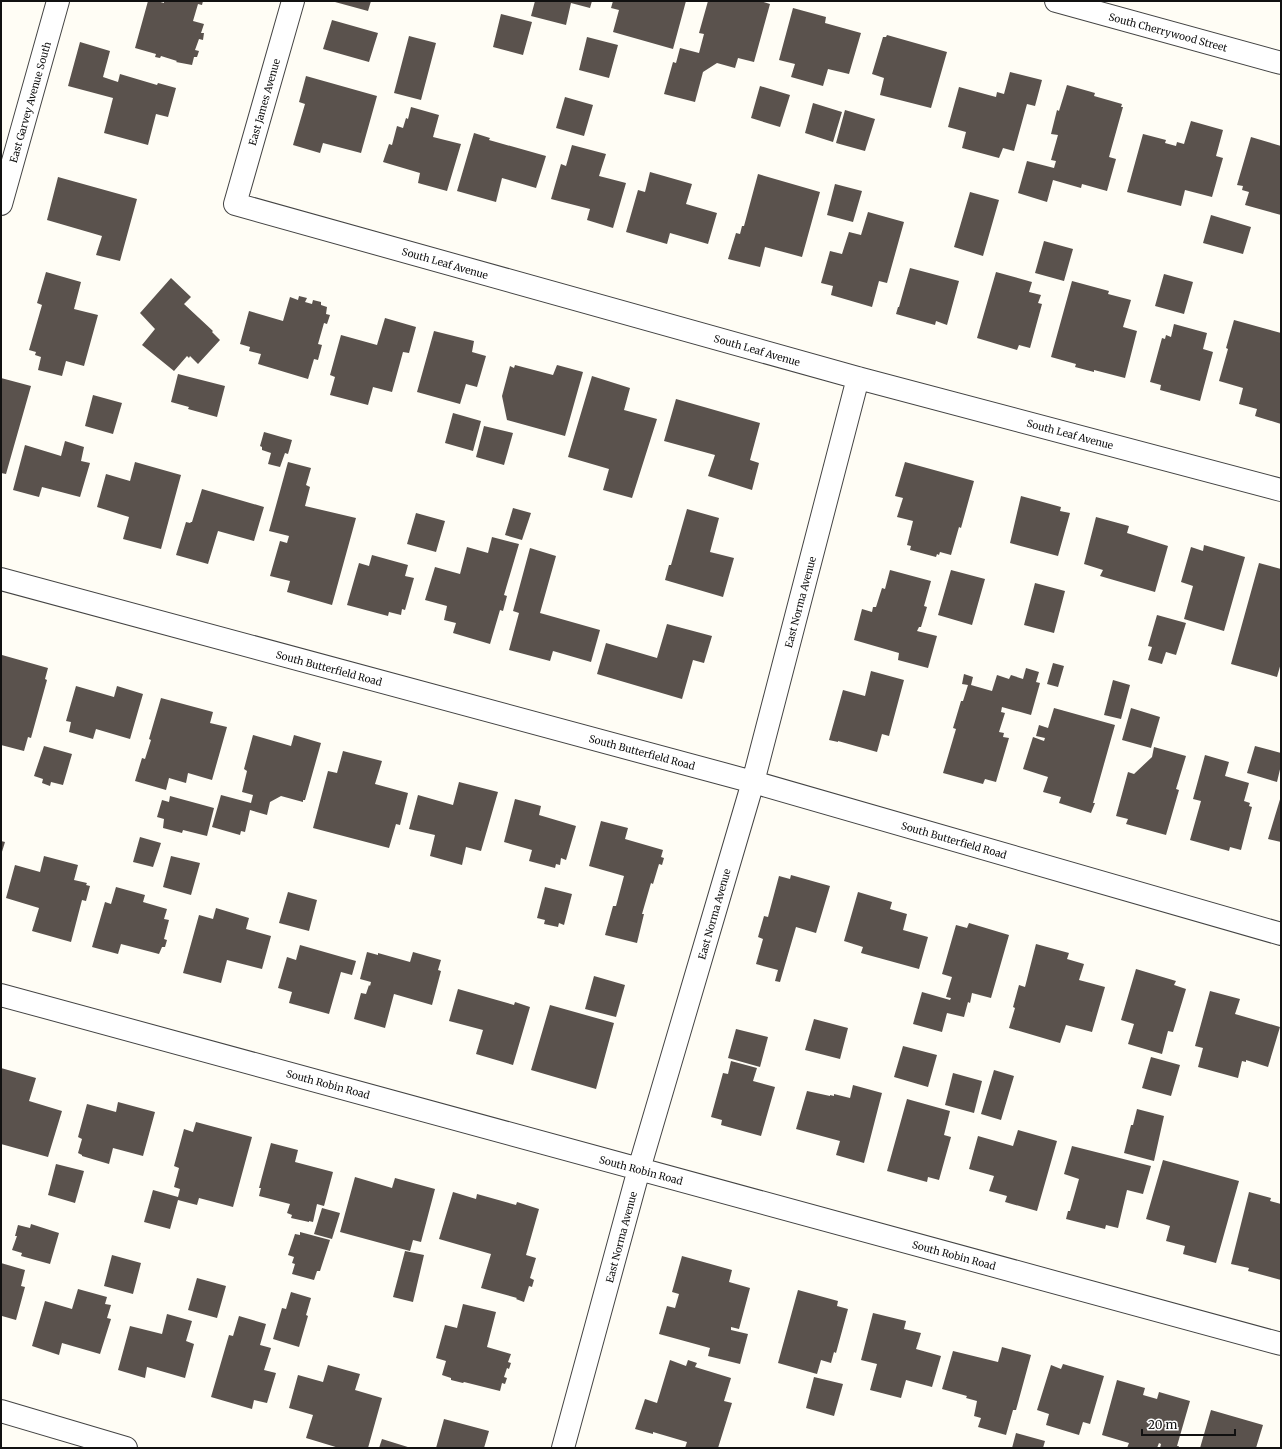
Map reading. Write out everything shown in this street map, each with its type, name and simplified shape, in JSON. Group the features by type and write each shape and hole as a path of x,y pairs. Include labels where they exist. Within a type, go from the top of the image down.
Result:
{"street":[{"name":"East Garvey Avenue South","path":"1,204 58,1"},
{"name":"East James Avenue","path":"235,204 294,1"},
{"name":"South Cherrywood Street","path":"1056,1 1281,63"},
{"name":"South Leaf Avenue","path":"235,204 858,378 1281,490"},
{"name":"East Norma Avenue","path":"563,1448 639,1169 753,782 858,378"},
{"name":"South Butterfield Road","path":"1,579 753,782 1281,934"},
{"name":"South Robin Road","path":"1,995 1281,1344"},
{"path":"1,1411 126,1448"}],"building":[{"path":"148,1 164,3 164,1 203,1 202,5 198,4 193,21 204,24 201,33 204,33 203,40 199,39 195,50 199,51 197,57 194,57 192,65 176,62 177,61 161,56 160,58 155,57 156,54 135,48"},
{"path":"335,1 371,1 368,11"},
{"path":"535,1 592,1 590,8 571,3 566,25 531,16"},
{"path":"613,1 686,1 673,49 613,32 619,10 611,8"},
{"path":"708,1 760,1 770,4 754,62 738,58 735,68 717,63 703,72 695,102 664,94 673,62 676,63 680,48 699,53 704,34 699,33"},
{"path":"793,8 826,17 825,23 861,33 849,74 828,69 823,86 791,77 795,64 779,60"},
{"path":"501,14 532,22 523,55 493,47"},
{"path":"332,20 378,33 369,62 323,49"},
{"path":"887,35 947,52 931,108 880,95 884,78 872,74 883,37 886,37"},
{"path":"409,36 436,43 421,100 394,93"},
{"path":"587,37 618,45 609,78 579,70"},
{"path":"80,42 110,51 103,77 118,82 120,74 157,85 158,83 176,88 168,117 156,114 148,145 104,133 113,98 68,86"},
{"path":"1010,72 1042,80 1035,106 1027,104 1014,151 1003,148 999,158 962,148 966,132 948,127 959,87 996,97 997,92 1004,94"},
{"path":"306,76 377,96 361,153 323,143 320,153 293,145 305,104 299,102"},
{"path":"1067,85 1095,93 1094,96 1122,104 1121,107 1123,107 1109,157 1116,159 1107,191 1082,184 1081,188 1053,180 1047,202 1018,193 1027,161 1054,168 1056,161 1051,160 1058,135 1051,134 1057,110 1059,111"},
{"path":"760,86 790,95 780,127 751,118"},
{"path":"565,97 593,105 584,136 556,128"},
{"path":"813,103 842,112 833,142 805,133"},
{"path":"411,107 439,115 433,137 461,144 447,191 418,183 420,173 383,162 389,144 392,145 397,126 403,128 406,118 408,119"},
{"path":"845,110 875,119 865,151 836,143"},
{"path":"1191,121 1223,130 1216,156 1223,158 1212,197 1185,190 1181,206 1127,192 1143,134 1166,140 1165,143 1176,146 1177,142 1184,144"},
{"path":"474,133 490,138 489,140 546,156 536,188 502,178 496,202 457,191"},
{"path":"1251,137 1281,146 1281,215 1245,205 1249,192 1242,190 1243,186 1237,185"},
{"path":"572,145 606,154 599,176 626,183 613,228 587,220 590,209 551,199 561,164 566,166"},
{"path":"650,172 692,184 686,204 717,213 708,244 670,233 667,244 626,232 638,190 645,192"},
{"path":"758,174 820,192 802,257 765,247 760,267 728,259 736,233 740,234 742,226 744,226"},
{"path":"58,177 137,199 120,261 96,255 102,236 47,220"},
{"path":"835,184 862,191 853,222 827,215"},
{"path":"970,192 999,200 983,256 954,247"},
{"path":"868,212 904,222 887,283 879,281 872,307 831,295 833,286 821,283 830,251 842,254 849,232 861,235"},
{"path":"1211,215 1251,227 1243,254 1203,243"},
{"path":"1044,241 1073,249 1064,281 1035,273"},
{"path":"910,268 959,281 947,325 936,321 935,325 896,314"},
{"path":"46,272 81,282 74,309 98,315 84,366 66,361 62,376 38,370 41,357 35,355 36,352 29,350 42,305 37,303"},
{"path":"996,272 1032,282 1029,292 1041,295 1038,303 1042,304 1030,348 1019,345 1017,350 977,338"},
{"path":"1164,274 1193,282 1184,314 1155,306"},
{"path":"171,278 191,297 184,304 213,331 212,332 220,340 198,364 190,356 189,358 187,356 174,371 142,345 155,329 140,313"},
{"path":"1072,281 1109,291 1108,294 1131,300 1123,327 1137,331 1125,378 1075,367 1076,364 1051,357"},
{"path":"299,296 307,298 305,302 312,304 313,300 321,302 321,305 327,307 326,314 330,315 327,324 324,323 318,344 322,345 318,360 314,359 308,379 258,364 261,354 249,351 250,347 240,344 249,311 283,321 290,297 298,300"},
{"path":"385,318 416,327 409,353 403,352 392,392 373,387 368,405 330,395 335,377 330,375 341,335 377,345"},
{"path":"1234,320 1281,333 1281,424 1255,416 1257,409 1239,404 1243,388 1219,381"},
{"path":"1174,324 1207,333 1203,349 1213,352 1200,401 1160,390 1161,385 1150,382 1162,338 1165,339 1166,335 1171,337"},
{"path":"434,331 474,341 472,352 486,356 477,387 466,384 460,404 417,392"},
{"path":"515,365 553,375 557,365 583,372 565,436 507,420 502,396 510,366 514,368"},
{"path":"178,374 225,386 217,417 188,409 189,407 171,402"},
{"path":"592,376 630,388 624,410 657,419 632,498 603,490 609,469 568,457"},
{"path":"1,378 31,386 6,474 1,473"},
{"path":"93,395 122,403 113,434 85,426"},
{"path":"676,399 760,423 750,460 759,463 752,490 708,476 715,455 664,441"},
{"path":"453,413 481,421 473,451 445,443"},
{"path":"484,426 513,433 504,465 476,457"},
{"path":"264,432 292,440 288,454 285,453 280,467 268,464 271,453 262,450 262,447 260,446"},
{"path":"65,441 84,447 81,461 90,463 80,497 42,487 39,497 13,490 25,445 61,456"},
{"path":"135,462 181,475 161,549 123,539 129,517 97,507 106,474 130,481"},
{"path":"288,462 311,468 306,485 310,487 305,506 356,518 332,605 287,592 290,581 270,576 280,541 287,543 289,536 269,531"},
{"path":"905,462 974,481 961,528 959,527 951,555 940,552 936,557 910,550 911,546 907,545 913,521 897,517 903,498 895,496"},
{"path":"202,489 264,507 254,541 218,531 208,564 176,555 186,522 192,522"},
{"path":"1021,496 1061,507 1060,511 1070,513 1058,556 1010,543"},
{"path":"513,508 531,513 522,540 505,535"},
{"path":"687,509 719,518 710,552 734,558 723,597 665,580 669,565 671,565"},
{"path":"416,513 445,521 436,552 407,544"},
{"path":"1096,517 1129,526 1127,533 1168,546 1155,592 1100,576 1103,570 1084,564"},
{"path":"492,537 519,544 504,595 507,596 503,611 500,610 490,644 453,633 456,623 444,620 447,606 425,600 435,567 460,574 467,547 488,553"},
{"path":"1204,545 1245,557 1224,631 1184,619 1193,586 1181,582 1191,547 1203,551"},
{"path":"530,548 556,556 540,613 600,630 591,662 553,651 550,661 509,650 519,613 513,611"},
{"path":"372,555 408,565 405,576 414,578 405,610 402,609 401,615 389,612 388,616 347,605 359,563 369,566"},
{"path":"1259,563 1281,569 1281,663 1277,677 1231,664"},
{"path":"890,570 931,581 924,606 927,607 921,627 919,627 917,631 937,636 928,668 898,660 899,653 854,640 862,609 872,612 873,607 876,607 882,588 885,589"},
{"path":"951,570 985,579 972,625 938,615"},
{"path":"1035,583 1065,591 1054,633 1024,625"},
{"path":"1157,615 1186,623 1176,655 1166,652 1162,664 1148,660 1152,647 1148,646"},
{"path":"667,624 712,636 704,663 693,660 682,699 597,674 606,643 657,658"},
{"path":"2,655 48,668 45,679 47,680 31,738 28,737 24,751 1,745"},
{"path":"1053,663 1064,666 1058,687 1047,684"},
{"path":"1026,668 1039,672 1036,682 1040,683 1031,715 1002,707 1001,712 1005,713 999,732 1004,733 1003,737 1009,738 996,782 985,779 983,784 943,773 956,729 953,728 961,701 963,701 968,685 962,684 964,674 973,677 971,685 992,691 997,675 1009,679 1011,675 1023,679"},
{"path":"871,671 904,680 889,736 882,734 877,752 838,741 829,740 843,690 865,696"},
{"path":"1113,680 1130,685 1121,719 1104,715"},
{"path":"76,686 114,697 117,686 143,694 130,739 96,729 93,739 69,732 71,722 66,721"},
{"path":"161,698 213,712 210,723 227,727 212,780 188,773 186,783 169,778 166,790 135,781 142,758 145,759 151,740 149,739"},
{"path":"1054,708 1115,725 1093,803 1095,803 1091,813 1059,803 1061,797 1043,792 1048,777 1023,769 1033,737 1044,741 1045,738 1036,736 1039,725 1048,728"},
{"path":"1131,708 1160,717 1151,748 1122,740"},
{"path":"253,735 291,746 294,735 321,743 305,800 303,800 303,802 281,796 270,802 267,815 250,810 245,832 241,831 240,835 212,827 221,795 251,803 253,795 242,792 247,771 244,769"},
{"path":"44,746 72,754 63,785 51,782 50,786 42,783 43,779 34,776"},
{"path":"1255,746 1281,753 1281,765 1277,782 1247,773"},
{"path":"1154,747 1186,756 1176,789 1179,790 1166,835 1126,824 1128,819 1116,816 1128,772 1134,774 1152,757"},
{"path":"343,751 382,761 375,784 408,793 400,825 396,824 389,848 313,828 328,771 337,773"},
{"path":"1205,755 1229,762 1225,776 1249,783 1244,801 1250,803 1249,806 1252,807 1241,850 1230,847 1229,851 1190,840 1201,801 1193,799"},
{"path":"459,782 498,792 481,851 466,847 462,865 430,856 435,835 409,829 418,795 453,805"},
{"path":"170,796 214,808 207,836 183,830 182,833 163,828 164,819 157,817 162,800 169,802"},
{"path":"1281,796 1281,842 1268,839"},
{"path":"515,799 541,806 539,815 576,826 566,860 561,858 560,865 556,864 555,868 529,861 532,850 504,842"},
{"path":"601,821 628,828 625,839 663,850 661,857 664,858 662,865 659,864 653,884 651,883 642,914 644,914 637,943 605,935 613,906 616,906 624,876 589,866"},
{"path":"140,837 161,843 153,867 133,862"},
{"path":"1,841 5,842 1,855"},
{"path":"44,856 78,865 74,880 87,883 86,885 90,886 86,901 82,900 71,942 32,931 39,908 6,898 15,865 40,872"},
{"path":"171,856 200,863 191,895 163,887"},
{"path":"791,875 830,886 816,933 796,927 780,982 775,981 778,970 756,964 763,939 758,937 764,916 768,917 779,876 790,879"},
{"path":"116,887 145,895 143,902 167,909 164,919 169,920 164,939 167,940 165,947 162,947 159,954 121,944 118,954 92,947 105,902 111,904"},
{"path":"545,887 572,894 564,925 559,923 558,927 544,924 545,920 537,918"},
{"path":"288,892 317,900 309,931 279,923"},
{"path":"858,892 892,902 890,909 907,914 903,930 928,937 919,969 861,953 863,947 844,941"},
{"path":"216,908 249,918 246,929 271,936 262,969 227,960 221,983 183,973 199,915 213,919"},
{"path":"969,923 1009,935 991,998 972,993 970,1003 968,1002 964,1017 947,1013 942,1032 913,1024 922,992 950,1000 951,998 946,997 952,977 942,974 956,925 967,928"},
{"path":"1036,944 1069,953 1067,959 1084,964 1079,980 1105,987 1092,1032 1066,1025 1060,1043 1009,1028 1015,1008 1013,1007 1019,985 1025,987"},
{"path":"300,945 356,961 352,975 341,972 329,1014 289,1003 292,992 278,988 287,957 296,960"},
{"path":"367,952 378,955 378,953 410,962 413,952 441,960 438,970 441,971 432,1005 394,994 385,1028 354,1019 361,993 366,994 371,982 360,979"},
{"path":"1136,969 1176,981 1174,985 1186,989 1173,1032 1168,1031 1162,1054 1128,1044 1134,1024 1121,1020"},
{"path":"594,976 625,985 616,1017 585,1009"},
{"path":"458,989 514,1005 515,1002 530,1007 513,1065 476,1054 483,1030 449,1021"},
{"path":"1210,991 1240,999 1235,1014 1280,1027 1268,1067 1246,1060 1246,1062 1242,1061 1238,1078 1198,1067 1203,1048 1195,1046"},
{"path":"550,1005 614,1023 596,1089 531,1070"},
{"path":"814,1019 848,1028 840,1059 805,1050"},
{"path":"736,1029 768,1037 760,1067 728,1058"},
{"path":"903,1046 937,1055 928,1087 894,1077"},
{"path":"1151,1057 1180,1065 1171,1096 1142,1088"},
{"path":"731,1061 757,1068 753,1081 775,1087 761,1136 721,1125 722,1120 711,1117 723,1073 728,1074"},
{"path":"1,1068 36,1078 29,1101 62,1111 48,1157 1,1144"},
{"path":"994,1070 1014,1076 1001,1120 981,1114"},
{"path":"953,1073 982,1081 974,1113 945,1105"},
{"path":"853,1085 882,1093 864,1163 836,1155 840,1141 796,1129 807,1091 830,1096 834,1096 834,1094 850,1098"},
{"path":"907,1099 950,1111 944,1135 951,1137 939,1180 928,1177 927,1182 887,1171"},
{"path":"118,1102 155,1112 143,1156 113,1148 109,1164 82,1156 78,1153 82,1139 78,1137 87,1104 116,1112"},
{"path":"1137,1109 1164,1116 1154,1161 1124,1153 1131,1125 1133,1125"},
{"path":"196,1122 252,1137 233,1207 199,1198 197,1205 178,1200 170,1229 144,1222 153,1190 178,1197 180,1189 174,1187 179,1168 174,1166 184,1129 193,1132"},
{"path":"1018,1130 1057,1141 1037,1211 1005,1202 1007,1196 989,1191 994,1176 969,1169 978,1136 1013,1146"},
{"path":"271,1143 298,1150 295,1162 333,1172 324,1206 317,1204 313,1222 291,1218 292,1215 287,1213 290,1204 259,1196 261,1188 259,1188"},
{"path":"1072,1146 1151,1166 1143,1194 1127,1190 1118,1228 1106,1225 1105,1229 1066,1219 1068,1211 1070,1211 1079,1179 1064,1174"},
{"path":"1163,1160 1239,1181 1216,1263 1183,1254 1185,1246 1166,1241 1170,1226 1146,1219"},
{"path":"56,1164 84,1171 75,1203 48,1195"},
{"path":"355,1177 392,1188 395,1178 435,1189 421,1242 413,1240 410,1251 340,1232"},
{"path":"453,1192 476,1199 477,1194 516,1205 517,1202 539,1209 526,1255 536,1258 530,1278 534,1280 532,1287 529,1286 524,1302 516,1299 517,1298 481,1288 491,1254 439,1239"},
{"path":"1249,1192 1271,1198 1270,1201 1281,1204 1281,1280 1248,1271 1249,1268 1231,1264"},
{"path":"322,1208 340,1213 332,1239 314,1234"},
{"path":"31,1224 59,1233 50,1264 21,1256 22,1253 12,1250 17,1236 15,1236 18,1225 30,1228"},
{"path":"300,1232 330,1240 320,1271 317,1271 314,1280 292,1274 295,1264 292,1263 294,1257 288,1255 295,1234 300,1235"},
{"path":"405,1251 424,1255 413,1302 393,1297"},
{"path":"112,1255 141,1263 133,1294 104,1286"},
{"path":"682,1256 732,1270 729,1282 750,1288 739,1329 731,1327 731,1330 748,1334 740,1364 708,1356 710,1348 659,1334 667,1306 675,1308 679,1294 672,1292"},
{"path":"1,1263 25,1270 21,1286 25,1287 16,1320 2,1316 1,1319"},
{"path":"197,1278 226,1286 217,1318 188,1310"},
{"path":"78,1289 107,1297 105,1304 111,1305 107,1318 111,1319 100,1354 62,1343 59,1355 32,1346 45,1301 72,1309"},
{"path":"798,1290 838,1301 837,1306 848,1309 836,1353 834,1352 831,1363 821,1360 817,1374 778,1363"},
{"path":"291,1292 311,1298 306,1315 308,1316 299,1347 273,1339 282,1308 286,1309"},
{"path":"463,1304 496,1312 487,1347 511,1354 508,1362 511,1363 509,1369 507,1368 504,1377 507,1378 505,1384 502,1383 500,1391 451,1380 451,1378 442,1375 446,1361 436,1358 445,1325 457,1328"},
{"path":"873,1313 906,1321 904,1329 921,1333 916,1349 941,1356 932,1387 906,1380 901,1398 870,1390 877,1364 861,1360"},
{"path":"167,1314 192,1321 186,1341 194,1344 185,1378 147,1367 145,1378 118,1370 130,1326 162,1334"},
{"path":"239,1316 266,1324 260,1345 271,1348 264,1370 276,1373 267,1403 254,1400 252,1409 211,1397 229,1335 233,1336"},
{"path":"1002,1347 1031,1355 1016,1410 1013,1410 1006,1435 978,1427 981,1418 974,1416 977,1401 966,1398 967,1396 942,1389 953,1351 998,1362"},
{"path":"670,1360 686,1366 688,1360 697,1363 695,1367 731,1378 724,1401 732,1403 718,1448 685,1448 687,1442 653,1432 653,1434 635,1429 645,1399 657,1403"},
{"path":"1063,1364 1104,1376 1090,1424 1083,1422 1079,1435 1046,1425 1049,1414 1037,1410 1051,1365 1061,1369"},
{"path":"328,1365 360,1374 355,1390 382,1398 368,1448 339,1448 306,1438 313,1415 289,1408 298,1375 323,1382"},
{"path":"814,1377 843,1384 834,1416 806,1408"},
{"path":"1117,1380 1145,1388 1143,1395 1157,1399 1159,1392 1190,1401 1177,1446 1179,1446 1178,1448 1160,1448 1161,1444 1159,1443 1157,1448 1127,1448 1129,1443 1102,1435"},
{"path":"1211,1410 1263,1425 1256,1448 1200,1448"},
{"path":"444,1419 489,1431 484,1448 436,1448"},
{"path":"1016,1433 1045,1441 1043,1448 1012,1448"},
{"path":"382,1439 411,1448 379,1448"}]}
